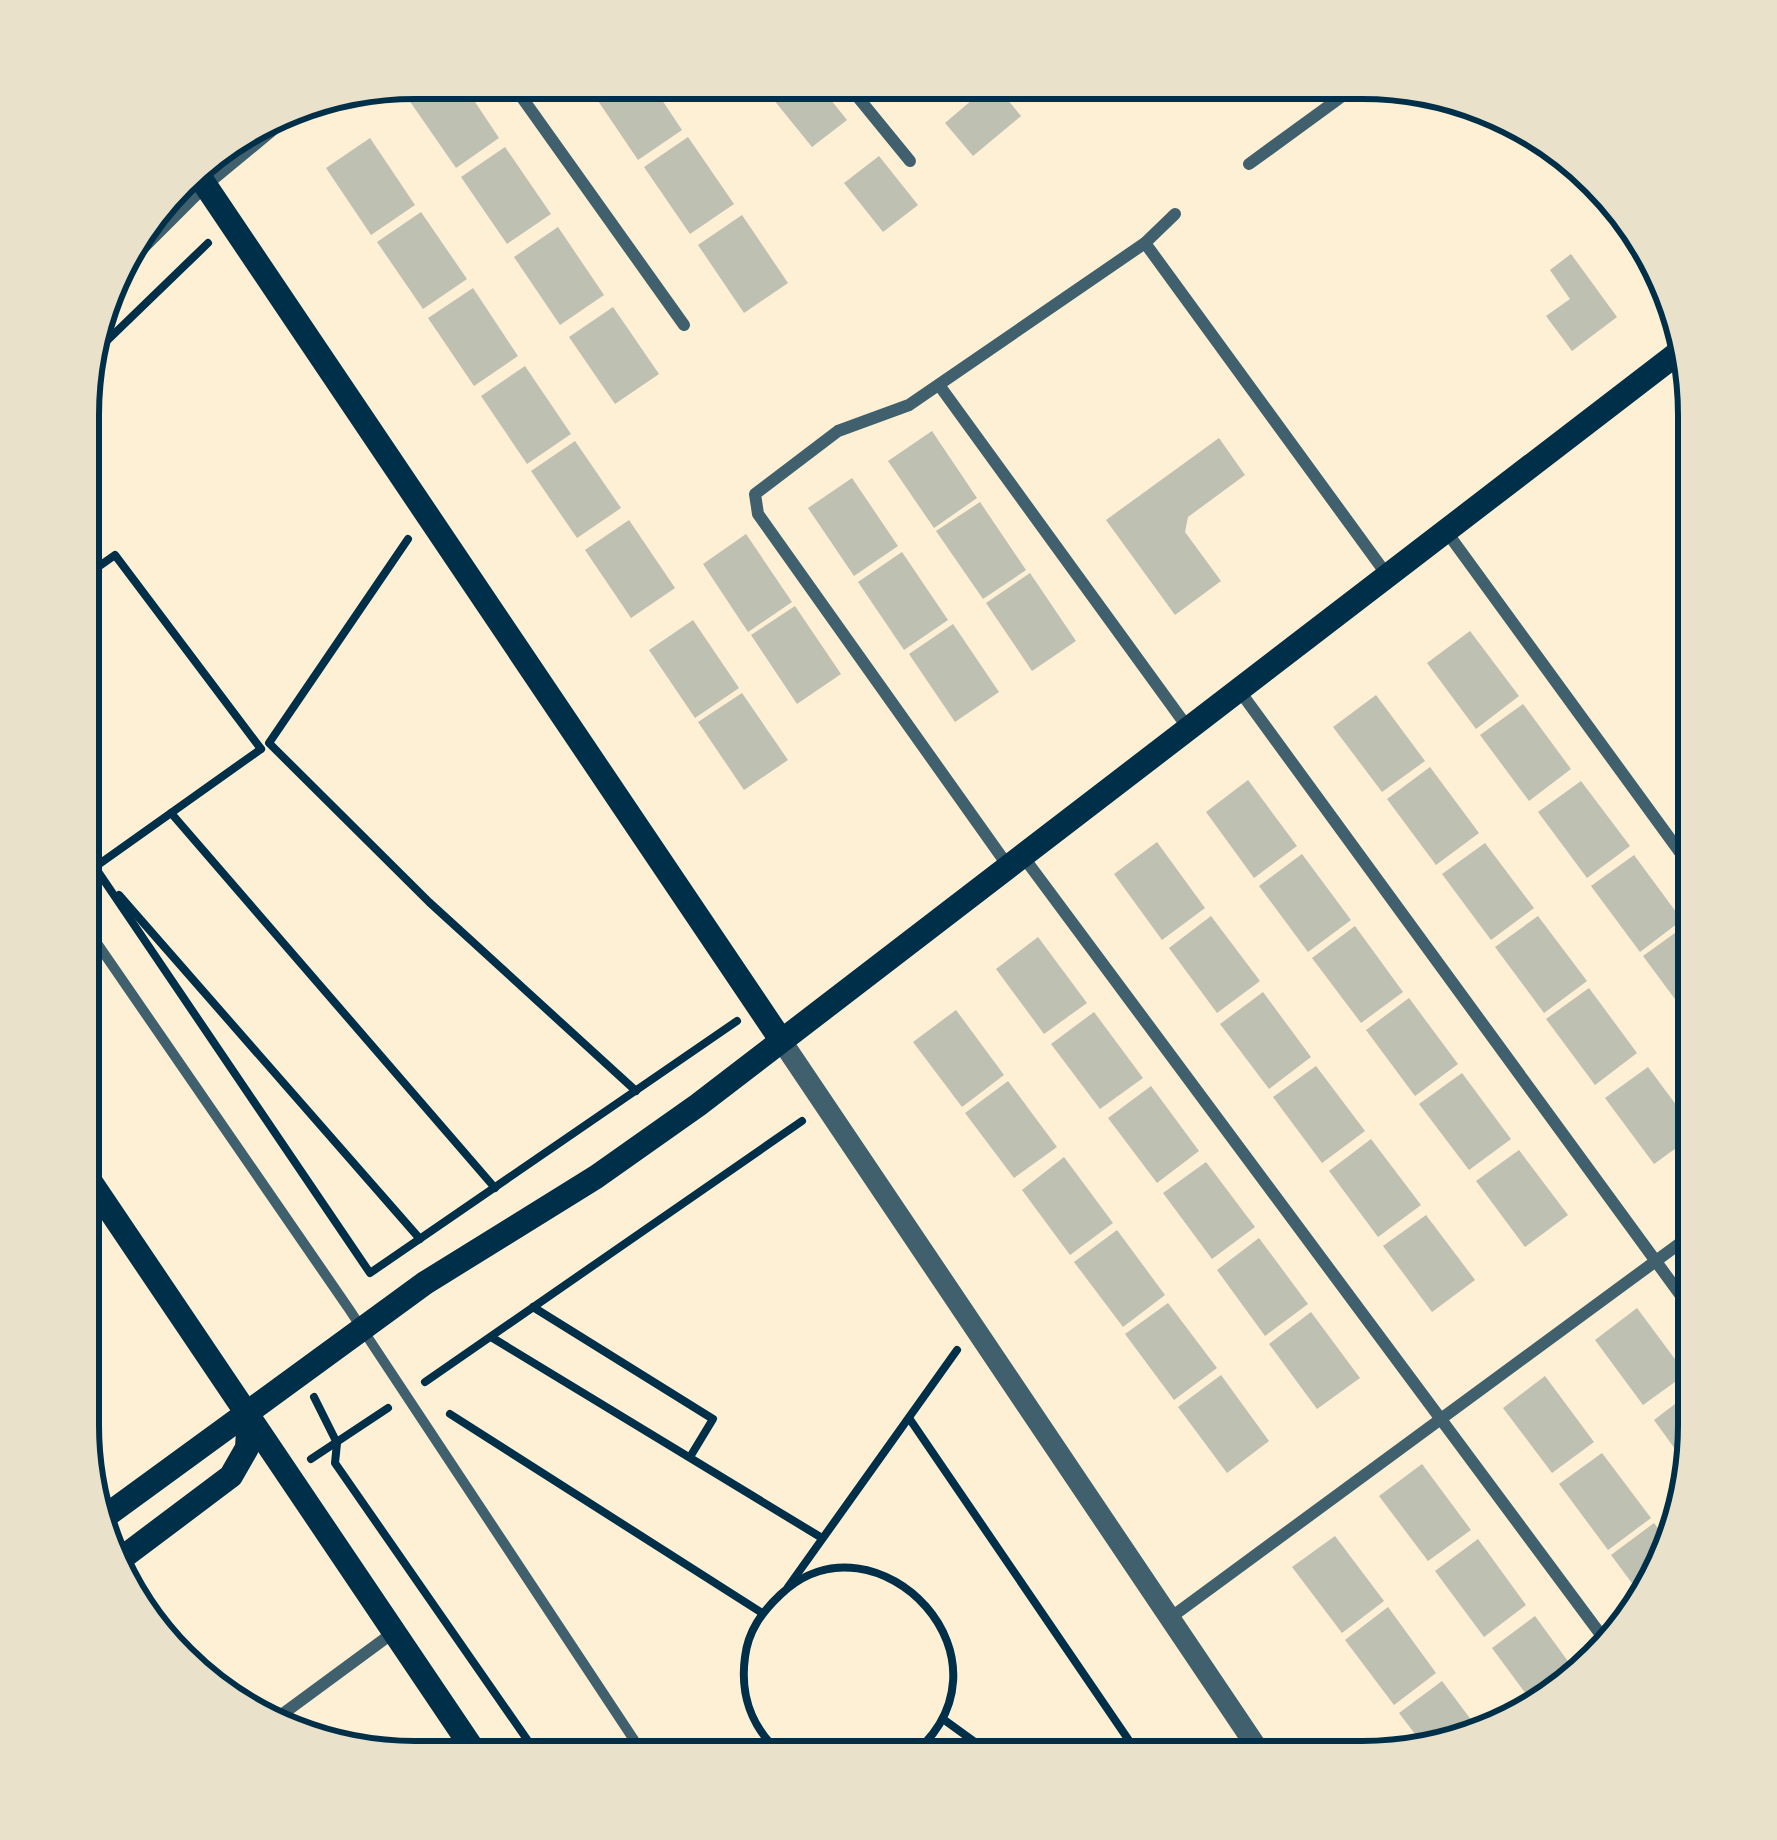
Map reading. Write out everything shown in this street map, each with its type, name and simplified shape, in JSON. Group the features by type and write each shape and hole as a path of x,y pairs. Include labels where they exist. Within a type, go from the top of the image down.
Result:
{"main road":[{"path":"202,182 782,1040"},
{"path":"112,1512 425,1283 596,1177 782,1040 1672,357"},
{"path":"100,1195 467,1740"},
{"path":"127,1554 231,1476 247,1448 248,1411"}],"street":[{"path":"523,99 684,325"},
{"path":"859,99 910,161"},
{"path":"1249,164 1338,99"},
{"path":"1175,214 1145,243 939,385 895,413 838,430 759,488 754,501 758,514 1015,861 1600,1633"},
{"path":"1145,243 1388,575"},
{"path":"939,385 1188,728"},
{"path":"1446,531 1677,848"},
{"path":"1238,689 1677,1290"},
{"path":"100,947 363,1330 633,1740"},
{"path":"782,1040 1253,1740"},
{"path":"1171,1618 1677,1246"},
{"path":"285,1712 395,1631"}],"path":[{"path":"109,339 207,241 220,260"},
{"path":"99,863 265,746 412,532 425,552"},
{"path":"99,566 115,555 265,746 636,1091"},
{"path":"172,813 495,1188"},
{"path":"99,873 420,1239"},
{"path":"99,875 370,1273 740,1020 727,1000"},
{"path":"690,1457 713,1419 533,1307 808,1116"},
{"path":"945,1330 971,1369"},
{"path":"490,1337 822,1538"},
{"path":"765,1740 750,1714 742,1680 746,1645 762,1613 787,1588 958,1349"},
{"path":"433,1403 762,1613"},
{"path":"909,1418 1129,1740"},
{"path":"787,1588 819,1573 854,1569 889,1577 918,1595 939,1621 951,1653 952,1687 943,1719 929,1740"},
{"path":"943,1719 972,1740"}],"building":[{"path":"473,99 499,138 456,168 409,100"},
{"path":"597,99 661,99 682,130 638,160"},
{"path":"773,99 830,99 847,120 812,147"},
{"path":"973,99 1007,99 1021,116 973,156 945,123"},
{"path":"688,137 734,204 690,234 644,167"},
{"path":"370,138 415,205 371,235 326,168"},
{"path":"505,147 551,214 507,244 461,177"},
{"path":"879,156 918,205 883,232 844,183"},
{"path":"421,212 467,279 423,309 377,242"},
{"path":"742,215 788,283 744,313 698,245"},
{"path":"558,227 604,295 560,325 514,257"},
{"path":"1571,254 1617,317 1572,351 1546,316 1570,299 1550,270"},
{"path":"473,288 518,356 474,386 428,318"},
{"path":"613,307 659,374 615,404 569,337"},
{"path":"525,366 571,434 527,464 481,396"},
{"path":"932,431 977,498 934,528 888,461"},
{"path":"1219,438 1245,475 1188,517 1185,532 1221,581 1175,615 1106,520"},
{"path":"575,441 621,508 577,538 531,471"},
{"path":"852,478 898,546 854,576 808,508"},
{"path":"980,502 1026,570 983,599 936,531"},
{"path":"629,520 675,588 631,618 585,550"},
{"path":"746,534 792,602 748,632 703,564"},
{"path":"902,552 948,620 904,650 858,582"},
{"path":"1030,573 1076,641 1032,671 986,603"},
{"path":"795,606 841,674 797,704 751,635"},
{"path":"693,620 739,688 695,718 649,650"},
{"path":"953,624 999,692 955,722 909,654"},
{"path":"1470,631 1519,696 1476,729 1427,663"},
{"path":"742,693 788,760 744,790 698,722"},
{"path":"1376,695 1425,761 1382,792 1333,727"},
{"path":"1523,704 1571,769 1529,801 1480,735"},
{"path":"1430,767 1479,833 1436,865 1387,799"},
{"path":"1248,780 1297,846 1254,878 1206,812"},
{"path":"1581,781 1630,846 1587,878 1538,812"},
{"path":"1157,842 1205,908 1162,940 1114,874"},
{"path":"1485,843 1534,908 1491,940 1442,874"},
{"path":"1302,854 1351,920 1308,952 1259,886"},
{"path":"1634,855 1677,913 1677,924 1640,952 1591,886"},
{"path":"1211,916 1260,981 1217,1013 1169,948"},
{"path":"1538,916 1587,981 1544,1013 1495,947"},
{"path":"1355,926 1403,992 1361,1023 1312,958"},
{"path":"1677,931 1677,1002 1643,956"},
{"path":"1038,937 1087,1003 1044,1034 996,969"},
{"path":"1589,988 1637,1053 1595,1085 1546,1019"},
{"path":"1263,992 1311,1057 1269,1089 1220,1024"},
{"path":"1409,998 1458,1064 1415,1096 1366,1030"},
{"path":"956,1010 1004,1075 962,1107 913,1042"},
{"path":"1094,1012 1143,1078 1100,1109 1051,1044"},
{"path":"1316,1066 1365,1131 1322,1163 1273,1097"},
{"path":"1648,1067 1677,1106 1677,1147 1654,1164 1605,1098"},
{"path":"1462,1073 1511,1139 1469,1170 1419,1104"},
{"path":"1008,1081 1057,1147 1014,1178 965,1113"},
{"path":"1151,1086 1199,1151 1157,1183 1108,1118"},
{"path":"1371,1139 1421,1205 1378,1237 1329,1171"},
{"path":"1519,1150 1568,1215 1525,1247 1476,1181"},
{"path":"1064,1157 1113,1223 1070,1255 1022,1190"},
{"path":"1206,1162 1255,1227 1212,1259 1163,1193"},
{"path":"1426,1215 1475,1280 1432,1312 1383,1246"},
{"path":"1117,1230 1165,1295 1123,1327 1074,1262"},
{"path":"1259,1238 1308,1304 1265,1336 1217,1270"},
{"path":"1168,1303 1217,1368 1174,1400 1125,1334"},
{"path":"1637,1308 1677,1362 1677,1380 1643,1405 1595,1340"},
{"path":"1311,1312 1360,1378 1317,1409 1269,1344"},
{"path":"1221,1375 1269,1441 1227,1473 1178,1407"},
{"path":"1545,1376 1594,1442 1552,1473 1503,1408"},
{"path":"1677,1402 1676,1451 1654,1420"},
{"path":"1602,1453 1651,1518 1608,1550 1559,1484"},
{"path":"1422,1464 1471,1530 1428,1561 1379,1496"},
{"path":"1654,1523 1659,1531 1634,1586 1611,1555"},
{"path":"1335,1536 1384,1601 1342,1633 1292,1567"},
{"path":"1478,1539 1526,1605 1484,1637 1435,1571"},
{"path":"1388,1607 1436,1673 1394,1705 1345,1640"},
{"path":"1535,1616 1570,1663 1526,1694 1492,1648"},
{"path":"1442,1681 1472,1721 1417,1736 1399,1713"}]}
